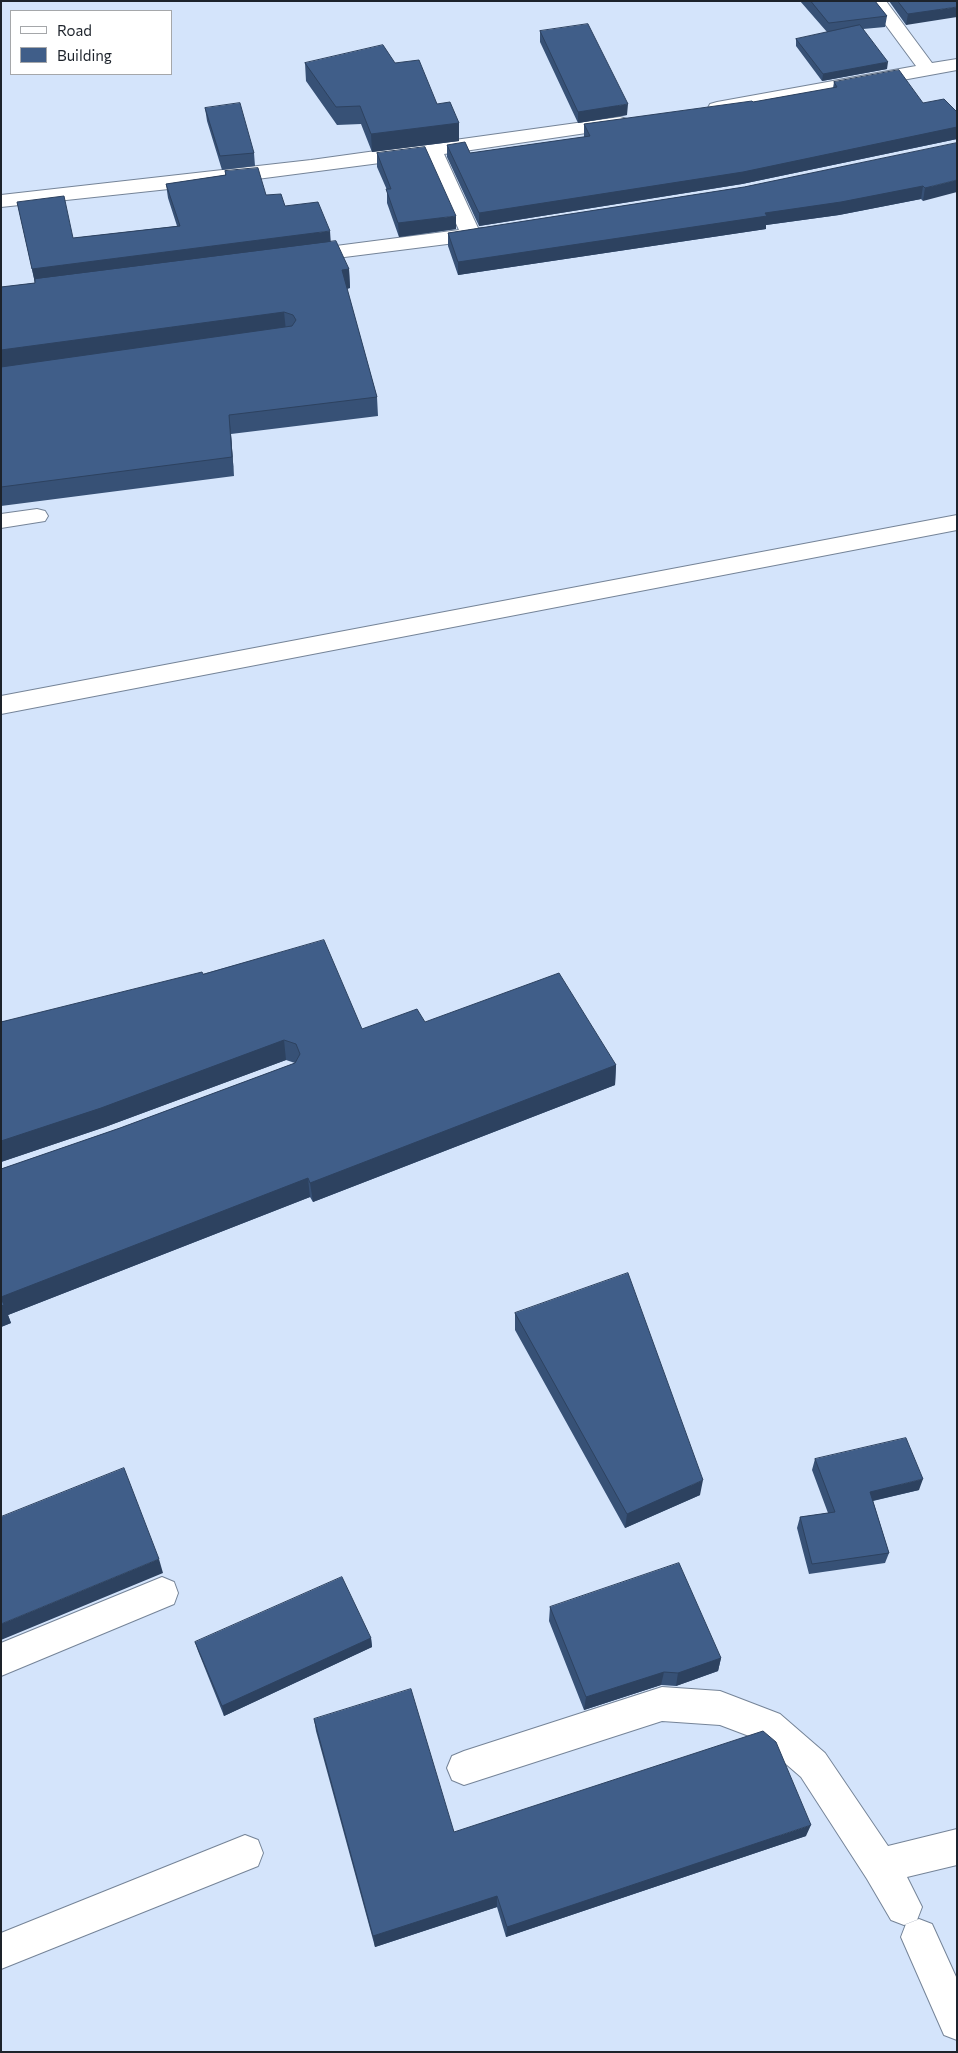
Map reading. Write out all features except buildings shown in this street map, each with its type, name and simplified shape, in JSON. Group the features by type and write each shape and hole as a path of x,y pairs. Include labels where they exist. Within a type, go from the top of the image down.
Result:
{"street":[{"path":"877,1 928,70"},
{"path":"698,111 957,64"},
{"path":"1,201 116,190 433,152 639,120"},
{"path":"433,152 471,235"},
{"path":"285,259 500,231"},
{"path":"1,521 37,516"},
{"path":"1,705 957,522"},
{"path":"1,1660 162,1593"},
{"path":"464,1768 662,1704 720,1708 768,1726 813,1765 880,1866 912,1922 957,2022"},
{"path":"880,1866 957,1846"},
{"path":"1,1951 245,1853"}]}
